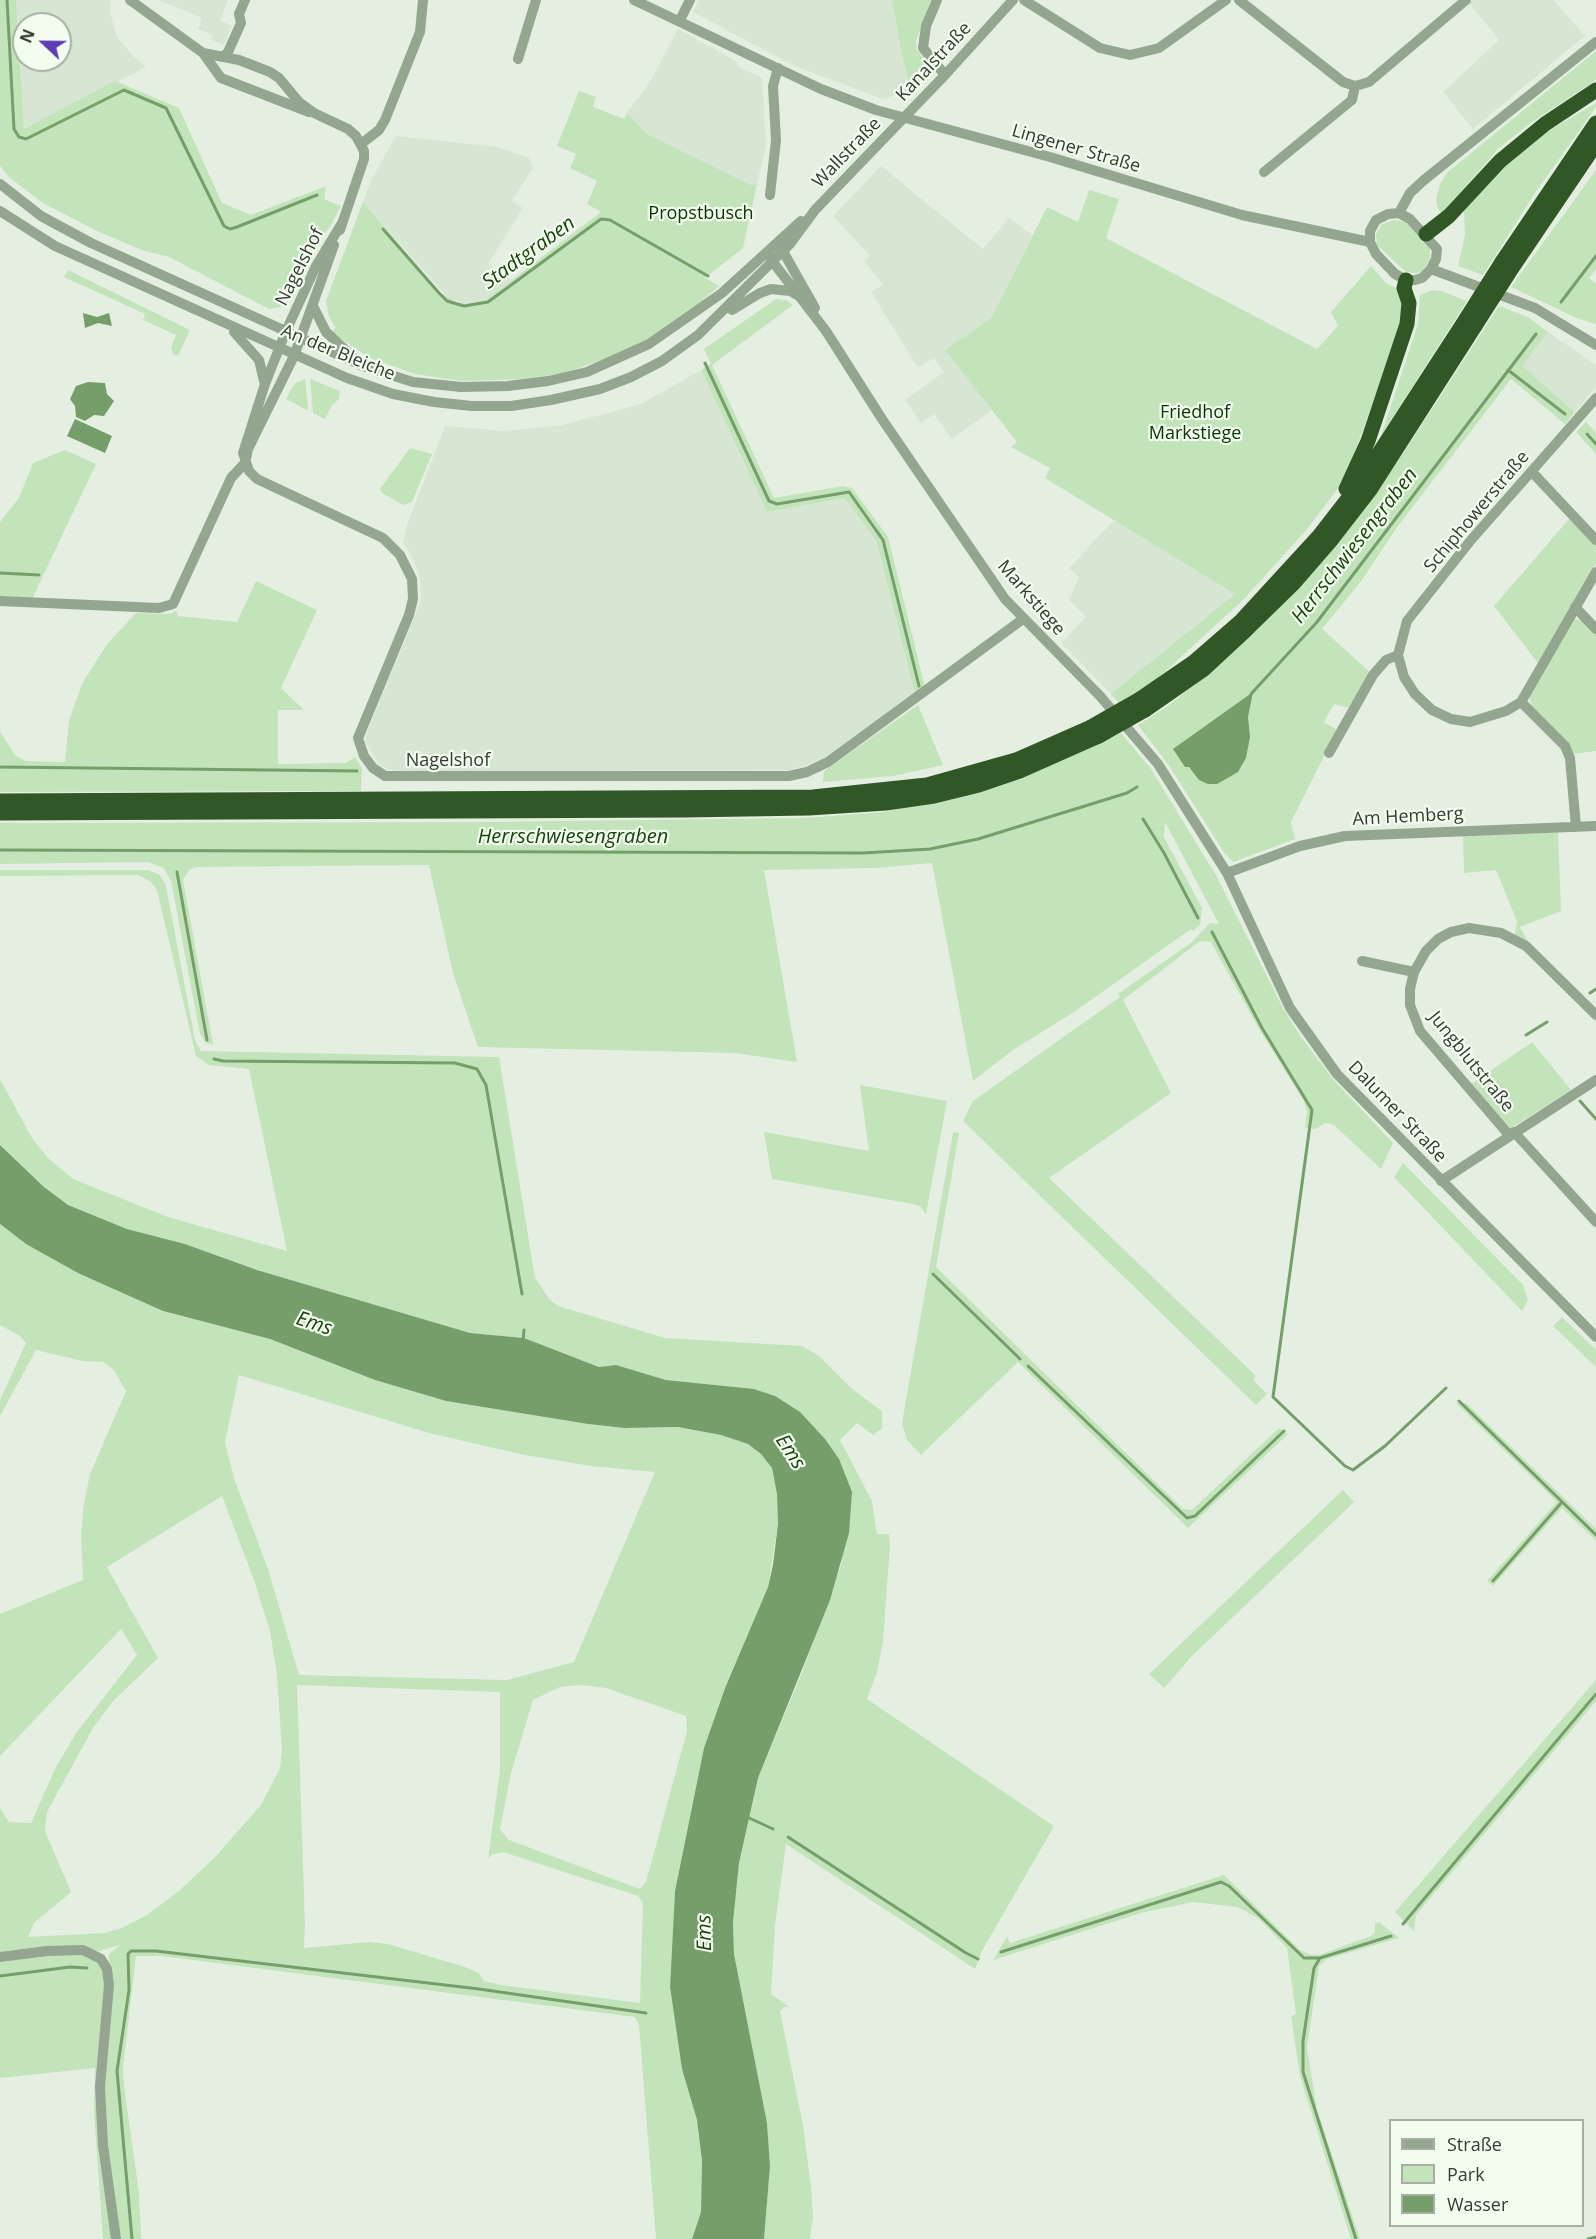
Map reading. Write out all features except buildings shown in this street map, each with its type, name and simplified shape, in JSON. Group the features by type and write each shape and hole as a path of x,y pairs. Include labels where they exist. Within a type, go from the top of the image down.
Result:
{"highway":[{"path":"1426,234 1449,216 1507,154 1545,124 1596,90"},
{"path":"0,813 809,808 886,803 934,796 979,785 1020,771 1143,705 1221,653 1293,584 1370,490 1471,322 1596,123"},
{"path":"1507,265 1596,144"},
{"path":"1319,536 1353,478 1407,324 1409,303 1404,288 1406,280"},
{"path":"1143,705 1240,622 1319,536 1382,451 1471,322"},
{"path":"0,801 813,797 927,785 1016,760 1095,731"}],"street":[{"path":"130,0 203,53 221,78 299,110 314,113"},
{"path":"223,57 228,52 240,23 239,14 244,0"},
{"path":"203,53 270,72 279,78 299,102 314,113 348,129 361,144 379,130 385,120 420,32 423,0"},
{"path":"518,59 536,0"},
{"name":"Lingener Straße","path":"634,0 851,101 903,119 1050,157 1250,217 1370,242"},
{"path":"680,20 690,0"},
{"path":"938,0 922,41 923,48 945,75"},
{"name":"Kanalstraße","path":"903,119 1012,0"},
{"path":"1024,0 1100,48 1130,55 1159,48 1226,0"},
{"path":"1239,0 1343,82 1355,86 1369,82 1466,0"},
{"path":"1399,213 1410,193 1424,180 1596,42"},
{"path":"770,195 776,140 773,86 778,68"},
{"path":"1264,172 1352,99 1355,86"},
{"name":"Wallstraße","path":"781,247 903,119"},
{"name":"Nagelshof","path":"0,602 168,607 176,600 231,478 245,463 248,449 302,338 362,169 364,151 361,144"},
{"name":"An der Bleiche","path":"0,184 40,216 71,233 363,366 413,382 461,387 508,386 586,372 649,344 684,322 781,247"},
{"name":"An der Bleiche","path":"0,211 55,246 294,356 393,394 462,405 512,406 600,389 662,361 698,335 769,257"},
{"path":"1399,213 1410,219 1426,234 1437,249 1436,259 1431,269 1422,278 1406,280 1395,274 1376,255 1370,242 1371,231 1376,220 1388,214 1399,213"},
{"name":"Nagelshof","path":"342,223 316,266 279,348 245,442 245,463 257,479 382,538 400,555 412,579 413,599 409,615 358,738 364,756 373,768 385,776 789,776 807,772 828,762 1023,620"},
{"name":"Markstiege","path":"781,247 826,331"},
{"name":"Markstiege","path":"769,257 826,331 984,570 1023,620 1100,696 1148,751 1227,873"},
{"path":"1431,269 1535,308 1596,345"},
{"path":"698,335 760,293 780,289 801,297"},
{"name":"An der Bleiche","path":"313,306 326,332 363,366"},
{"name":"An der Bleiche","path":"227,326 259,360 265,384"},
{"name":"Schiphowerstraße","path":"1398,655 1407,621 1470,540 1596,398"},
{"path":"1532,472 1596,540"},
{"path":"1329,753 1373,675 1386,660 1398,655 1404,677 1415,694 1432,710 1451,719 1470,722 1490,718 1521,702 1596,572"},
{"path":"1575,607 1596,629"},
{"path":"1521,702 1564,746 1570,758 1576,827"},
{"name":"Am Hemberg","path":"1227,873 1289,849 1345,836 1596,826"},
{"name":"Dalumer Straße","path":"1227,873 1290,1008 1337,1074 1596,1337"},
{"name":"Jungblutstraße","path":"1596,1015 1527,946 1501,933 1469,928 1451,932 1432,945 1414,972 1410,1005 1420,1031 1511,1134 1596,1222"},
{"path":"1362,961 1414,972"},
{"path":"1441,1181 1596,1080"},
{"path":"0,1957 47,1951 82,1950 101,1959 107,1969 109,1985 100,2087 103,2145 116,2239"}],"shaded area":[{"path":"16,0 111,0 110,12 117,37 146,67 24,130 20,72 72,72 72,12 17,12"},
{"path":"159,0 228,0 220,20 232,26 224,45 212,40 213,35 198,29 202,18"},
{"path":"699,0 892,0 903,61 911,90 883,99 794,66 693,12"},
{"path":"1473,0 1554,0 1585,36 1473,129 1443,92 1499,40 1469,3"},
{"path":"678,29 736,61 737,66 762,78 766,145 757,184 751,185 646,134 627,113 650,82"},
{"path":"396,136 498,147 529,158 533,168 512,201 523,208 488,264 513,280 486,300 469,304 449,299 363,202 371,180"},
{"path":"881,166 983,249 1009,218 1032,235 991,318 945,350 992,410 952,439 934,414 921,423 905,400 944,372 934,358 918,368 871,292 883,285 864,261 870,256 833,216"},
{"path":"1548,332 1596,365 1596,387 1575,412 1521,366"},
{"path":"701,370 767,512 846,498 877,542 915,694 824,760 789,770 401,772 387,769 378,763 366,743 366,734 421,601 420,577 403,543 407,525 445,426 504,431 563,425 641,404"},
{"path":"1114,520 1236,594 1111,694 1061,643 1086,617 1069,600 1079,577 1069,568"}],"green space":[{"path":"0,0 16,0 17,12 12,12 12,72 20,72 24,129 115,81 179,108 222,203 251,215 326,186 324,199 341,206 330,227 306,257 280,307 269,309 169,257 142,250 97,231 43,203 10,178 0,166"},
{"path":"892,0 931,0 916,41 917,50 931,68 911,90 903,61"},
{"path":"1596,51 1596,80 1532,122 1499,148 1442,213 1438,209 1436,200 1440,184 1448,172"},
{"name":"Propstbusch","path":"579,91 596,97 593,107 624,119 627,113 647,134 751,185 757,184 743,248 705,278 719,286 696,306 648,339 616,355 567,372 528,379 461,381 415,374 370,358 331,332 336,328 329,317 326,301 363,202 440,292 455,302 469,304 486,300 601,212 587,204 597,181 570,168 576,154 557,146"},
{"path":"1596,103 1596,107 1535,193 1483,275 1458,266 1465,235 1464,210 1504,166 1545,133"},
{"path":"1596,170 1596,269 1589,278 1596,284 1596,324 1579,319 1511,287"},
{"name":"Friedhof Markstiege","path":"1089,190 1119,199 1106,238 1317,349 1338,326 1331,312 1371,266 1387,284 1399,289 1402,296 1402,321 1345,479 1308,528 1244,599 1158,678 1119,703 1111,694 1235,594 1045,478 1050,468 1011,447 1017,442 945,350 991,318 1047,207 1078,222"},
{"path":"1394,220 1406,222 1430,247 1430,260 1418,273 1406,272 1377,245 1376,234 1382,224"},
{"path":"68,270 190,330 178,356 173,354 171,347 176,335 143,320 145,314 64,277"},
{"path":"1432,290 1467,301 1381,436 1418,324 1420,295"},
{"path":"776,299 786,300 793,305 712,365 774,498 843,486 852,488 888,537 925,687 915,694 877,542 845,498 767,512 701,370 711,364 704,349"},
{"path":"1499,306 1528,317 1548,332 1522,366 1575,412 1565,424 1511,379 1398,526 1362,580 1322,629 1370,672 1349,708 1334,704 1324,722 1337,730 1291,822 1295,839 1233,862 1225,854 1168,764 1138,725 1168,706 1236,650 1336,542 1402,455"},
{"path":"305,379 307,410 286,399 294,384"},
{"path":"310,379 340,391 339,399 332,405 325,419 313,413"},
{"path":"1586,422 1596,433 1596,454 1576,432"},
{"path":"410,448 432,454 412,502 403,505 382,493 380,489"},
{"path":"65,450 96,464 32,599 0,597 0,522 19,498 33,463"},
{"path":"1570,518 1596,546 1596,564 1538,663 1494,606"},
{"path":"256,581 317,610 281,688 304,710 278,710 278,764 346,763 355,757 362,768 361,791 0,792 0,732 15,755 26,761 65,762 69,720 83,682 107,644 136,613 170,614 176,611 178,616 237,622"},
{"path":"1573,619 1582,620 1596,632 1596,751 1573,754 1532,707 1529,697"},
{"path":"918,705 943,765 893,776 823,782 824,771"},
{"path":"1121,733 1151,769 1217,877 1284,1010 1299,1034 1332,1078 1393,1143 1381,1169 1334,1125 1325,1123 1316,1129 1305,1128 1307,1112 1304,1101 1259,1029 1211,942 1200,941 1123,1000 1171,1093 1049,1178 1255,1375 1254,1381 1267,1394 1256,1405 963,1121 973,1101 1120,997 1118,994 1192,942 1210,923 1219,924 1165,822 1164,837 1202,908 1200,925 1193,931 1191,929 1074,1012 1013,1050 973,1081 932,863 877,868 764,870 797,1062 735,1053 478,1047 453,973 429,865 197,867 190,869 183,880 213,1045 206,1043 200,1034 171,881 164,868 148,862 0,864 0,823 482,822 803,818 885,812 1017,780"},
{"path":"1558,832 1561,911 1520,927 1537,957 1514,938 1517,921 1496,870 1464,873 1463,835"},
{"path":"0,870 148,870 160,875 166,886 195,1040 201,1051 499,1057 535,1278 550,1300 558,1306 665,1338 802,1346 819,1356 852,1389 882,1411 882,1428 873,1435 857,1423 840,1440 872,1501 877,1534 889,1534 883,1641 877,1672 867,1699 1054,1826 982,1951 975,1969 786,1844 775,1925 771,1994 789,2007 784,2007 780,2011 803,2125 813,2217 810,2239 764,2239 770,2166 767,2123 734,1954 733,1922 739,1863 758,1778 801,1675 842,1562 775,1396 754,1389 666,1380 616,1365 599,1367 524,1338 470,1333 257,1270 185,1244 127,1229 68,1205 44,1187 0,1145 0,1079 32,1138 47,1157 73,1179 168,1217 287,1251 249,1069 209,1065 196,1056 157,890 151,882 138,875 0,876"},
{"path":"1532,1042 1571,1090 1505,1132 1467,1087"},
{"path":"860,1085 947,1101 926,1214 920,1206 913,1204 772,1179 764,1132 869,1151"},
{"path":"953,1132 959,1133 936,1267 1183,1509 1192,1510 1279,1428 1288,1434 1188,1528 1018,1362 921,1455 907,1440 902,1423"},
{"path":"1403,1163 1523,1285 1528,1300 1522,1311 1394,1177"},
{"path":"0,1224 26,1244 162,1311 270,1339 375,1380 446,1401 588,1424 624,1428 678,1427 721,1435 748,1444 761,1454 772,1468 777,1494 778,1524 768,1587 725,1687 704,1748 675,1891 670,1987 682,2069 697,2120 702,2161 701,2212 692,2239 656,2239 639,2025 635,2017 162,1956 136,1956 123,2067 139,2193 141,2239 103,2239 94,2112 95,2068 0,2078 0,1808 9,1822 31,1823 55,1769 76,1733 137,1655 121,1629 0,1756 0,1614 83,1580 81,1534 90,1474 126,1391 114,1370 103,1362 83,1361 36,1350 0,1416 0,1400 26,1343 20,1336 0,1325","holes":["239,1375 429,1433 525,1455 591,1466 655,1472 574,1662 507,1680 299,1675 268,1569 234,1478 225,1442","222,1496 254,1580 270,1631 277,1675 282,1751 280,1768 261,1805 216,1856 179,1891 147,1915 122,1928 104,1933 28,1937 34,1923 71,1892 45,1831 47,1812 93,1728 113,1701 158,1658 107,1567","297,1685 500,1692 500,1771 488,1859 491,1855 503,1852 638,1896 643,1903 640,2003 501,1985 484,1981 479,1973 465,1967 388,1944 369,1942 304,1948","581,1685 606,1688 686,1716 687,1731 646,1882 640,1889 509,1840 500,1829 511,1773 533,1700 560,1687","120,1945 110,1953 107,1968 92,1953"]},
{"path":"1562,1317 1596,1350 1596,1367 1553,1326"},
{"path":"1456,1403 1466,1403 1596,1529 1596,1541 1562,1508 1493,1586 1487,1581 1557,1502"},
{"path":"1343,1490 1354,1502 1193,1655 1164,1688 1149,1674"},
{"path":"1596,1680 1596,1701 1416,1915 1414,1931 1395,1912"},
{"path":"1224,1875 1300,1950 1311,1955 1319,1955 1371,1936 1375,1932 1375,1924 1379,1922 1399,1938 1327,1959 1319,1966 1307,2048 1317,2110 1360,2239 1351,2239 1300,2076 1291,2016 1296,2014 1287,1948 1258,1918 1237,1907 1193,1902 1141,1913 993,1960 1007,1937 1010,1943"}],"water":[{"path":"83,313 97,317 109,313 112,326 98,323 85,328"},
{"path":"88,382 105,383 107,394 114,401 104,416 94,415 85,421 76,417 75,406 70,399 76,386"},
{"path":"75,419 112,436 105,453 67,436"},
{"path":"1253,692 1248,717 1250,737 1246,758 1238,772 1217,784 1208,784 1199,780 1189,767 1185,767 1173,749"},
{"name":"Ems","path":"0,1145 44,1187 68,1205 127,1229 185,1244 257,1270 470,1333 524,1338 599,1367 616,1365 666,1380 754,1389 775,1396 800,1412 825,1439 839,1459 852,1492 849,1533 830,1600 758,1778 739,1863 733,1922 734,1954 767,2123 770,2166 764,2239 692,2239 701,2212 702,2161 697,2120 682,2069 670,1987 675,1891 704,1748 725,1688 768,1587 773,1565 778,1524 777,1494 772,1468 761,1454 748,1444 721,1435 678,1427 624,1428 588,1424 446,1401 375,1380 270,1339 163,1311 78,1273 26,1244 0,1224"}],"waterway":[{"name":"Stadtgraben","path":"7,0 14,129 19,137 26,139 124,90 166,108 224,226 230,229 237,227 317,195"},
{"name":"Stadtgraben","path":"383,229 447,301 464,306 488,302 601,219 610,220 708,276"},
{"path":"1561,302 1596,256"},
{"name":"Herrschwiesengraben","path":"1251,694 1317,622 1536,334"},
{"path":"705,363 769,501 777,504 849,492 883,540 919,686"},
{"path":"1508,370 1565,414"},
{"path":"1587,434 1596,444"},
{"path":"0,573 39,575"},
{"path":"0,767 357,771"},
{"name":"Herrschwiesengraben","path":"0,850 863,853 930,849 978,839 1127,793 1137,787"},
{"path":"1143,819 1164,853 1198,918"},
{"path":"177,872 207,1040"},
{"path":"1212,932 1262,1028 1312,1110 1273,1397 1345,1466 1353,1470 1385,1446 1446,1388"},
{"path":"1590,993 1596,989"},
{"path":"1526,1035 1547,1022"},
{"path":"214,1059 223,1061 455,1063 477,1069 486,1085 522,1294"},
{"path":"1580,1101 1596,1119"},
{"path":"933,1274 1020,1359"},
{"path":"523,1342 524,1330"},
{"path":"1028,1366 1187,1518 1195,1516 1284,1431"},
{"path":"1459,1401 1596,1535"},
{"path":"1493,1581 1562,1502"},
{"path":"1403,1924 1596,1694"},
{"path":"747,1817 773,1829"},
{"path":"788,1837 978,1959"},
{"path":"1001,1952 1221,1882 1229,1886 1304,1958 1320,1958 1391,1936"},
{"path":"132,2239 117,2071 129,1990 128,1954 131,1951 156,1951 479,1989 646,2013"},
{"path":"1320,1958 1314,1968 1303,2041 1303,2072 1356,2239"},
{"path":"0,1976 70,1967 87,1968"},
{"path":"1588,2239 1596,2237"}]}
